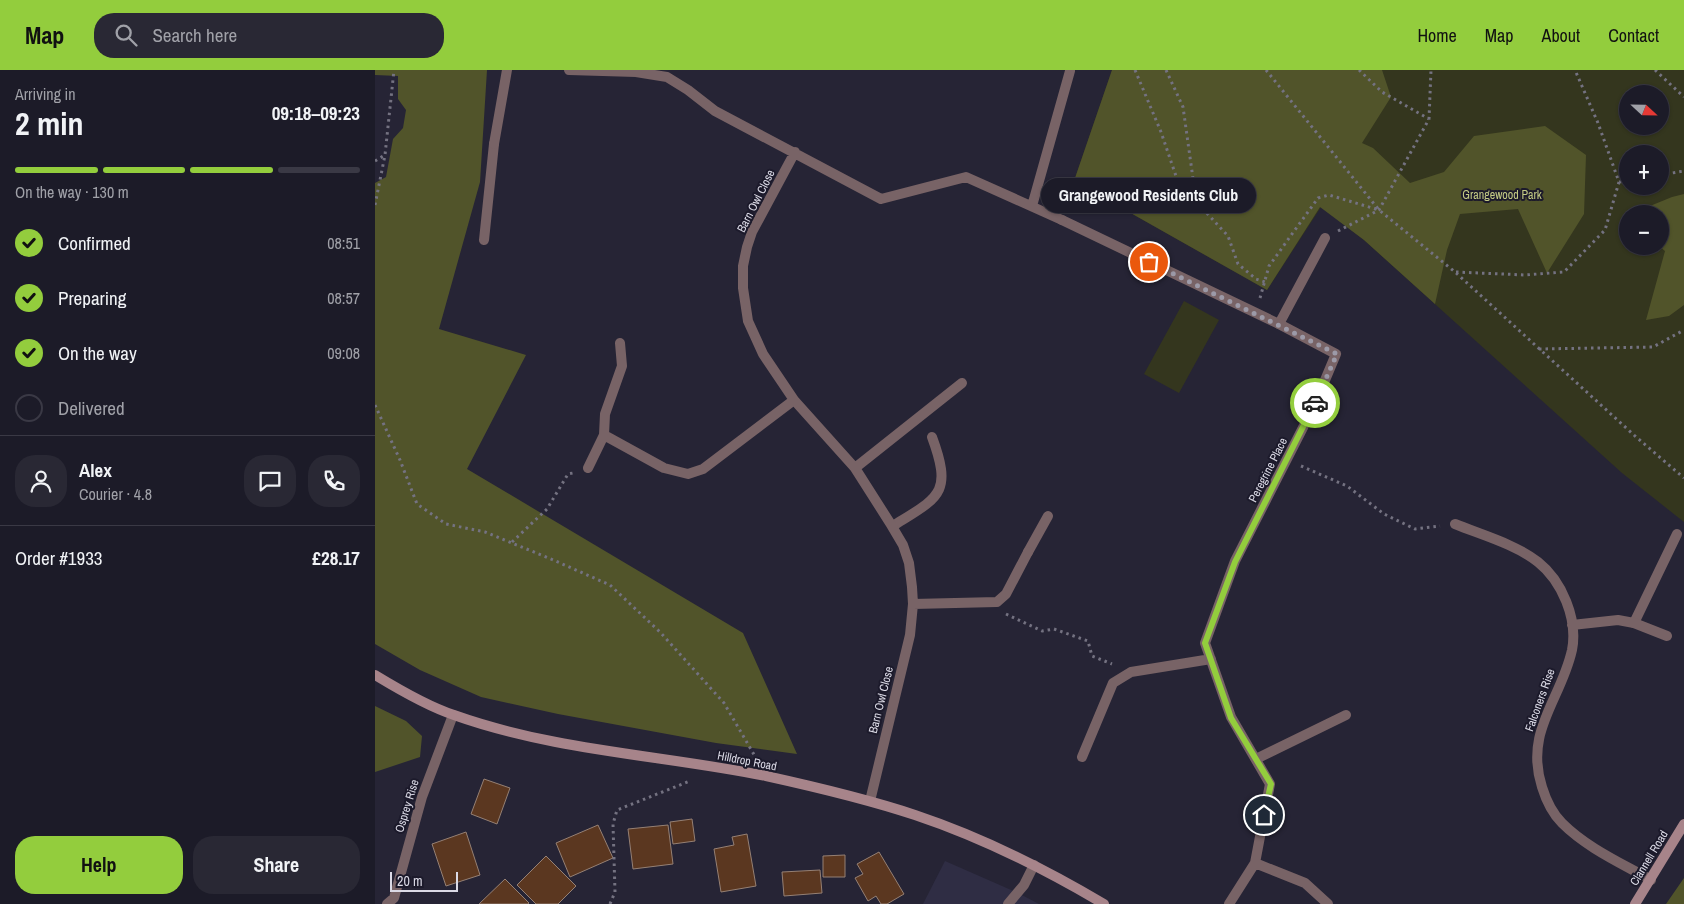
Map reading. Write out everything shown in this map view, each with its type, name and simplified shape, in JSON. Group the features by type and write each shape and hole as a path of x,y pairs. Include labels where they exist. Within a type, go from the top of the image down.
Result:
{"street":[{"path":"484,240 494,144 507,70"},
{"path":"569,70 636,72 667,77 715,110 881,198 967,177 1279,324 1325,238"},
{"path":"1032,206 1070,71"},
{"name":"Barn Owl Close","path":"795,152 752,232 743,266 743,288 748,322 763,354 793,400 855,468 893,526 903,545 909,563 913,604 910,635 870,801"},
{"name":"Peregrine Place","path":"1229,904 1255,863 1271,784 1231,718 1205,643 1235,562 1315,404 1337,354 1279,324"},
{"path":"588,468 604,435 605,414 622,366 620,343"},
{"path":"855,468 962,383"},
{"path":"604,435 665,468 688,474 703,470 793,400"},
{"path":"893,526 928,504 938,492 942,474 940,458 932,437"},
{"path":"913,604 997,602 1006,594 1048,516"},
{"name":"Falconers Rise","path":"1455,524 1524,552 1539,563 1556,581 1565,598 1573,625 1572,649 1540,731 1537,753 1538,774 1546,800 1561,822 1584,842 1651,880"},
{"path":"1634,623 1677,534"},
{"path":"1573,625 1618,620 1634,623 1667,636"},
{"path":"1082,757 1113,683 1131,672 1211,659"},
{"name":"Hilldrop Road","path":"375,675 395,688 453,715 521,734 602,751 766,776 870,801 948,828 1034,865 1104,904"},
{"name":"Osprey Rise","path":"387,904 394,898 422,798 453,715"},
{"path":"1255,759 1346,715"},
{"name":"Clannell Road","path":"1635,904 1684,824"},
{"path":"1255,863 1305,883 1328,904"},
{"path":"1008,904 1024,885 1034,865"}],"path":[{"path":"375,205 385,155 394,70"},
{"path":"1135,70 1161,132 1179,182 1228,236 1238,264 1255,279 1265,282 1269,266 1317,198 1329,195 1379,210"},
{"path":"1166,70 1183,107 1196,201"},
{"path":"1266,70 1379,210 1455,272 1635,436 1684,478"},
{"path":"1359,70 1382,92 1429,119"},
{"path":"1325,238 1379,210 1429,119 1431,70"},
{"path":"1455,272 1525,275 1564,272 1605,230 1619,182 1598,123 1575,70"},
{"path":"1655,70 1684,97"},
{"path":"375,161 385,155"},
{"path":"1669,174 1684,171"},
{"path":"1539,349 1653,347 1684,330"},
{"path":"375,405 400,460 417,504 446,524 485,532 512,542 610,585 660,632 724,703 766,776"},
{"path":"1287,460 1347,486 1384,514 1415,529 1455,524"},
{"path":"512,542 547,509 568,474 588,468"},
{"path":"997,602 1005,614 1042,631 1054,629 1087,641 1092,656 1118,666 1123,677"},
{"path":"610,904 615,892 613,824 617,810 695,779"}],"shaded area":[{"path":"945,861 1018,893 1039,904 923,904"}],"green space":[{"path":"375,70 487,70 480,182 439,329 526,355 467,469 743,633 797,754 716,743 558,714 481,697 420,670 375,644 375,183 386,177 393,139 403,128 406,110 398,99 398,76 375,75"},
{"name":"Grangewood Park","path":"1112,70 1684,70 1684,522 1622,473 1364,240 1321,207 1267,290 1074,181"},
{"path":"1112,70 1382,70 1391,97 1362,143 1373,148 1410,183 1444,172 1474,136 1545,126 1586,155 1584,214 1547,273 1518,209 1460,214 1447,250 1435,304 1364,240 1320,207 1267,290 1074,181"},
{"path":"1684,194 1684,305 1669,316 1646,320 1664,255 1669,255 1669,205 1652,205"},
{"path":"1184,301 1219,320 1179,393 1144,374"},
{"path":"375,706 406,721 422,736 420,757 375,772"},
{"path":"1684,878 1684,904 1666,904"}],"building":[{"path":"484,779 510,788 497,824 471,814"},
{"path":"692,819 695,841 673,844 670,822"},
{"path":"598,825 613,858 570,877 556,843"},
{"path":"668,825 673,864 633,869 628,829"},
{"path":"466,832 480,875 446,886 432,844"},
{"path":"747,834 756,886 721,892 714,849 734,845 732,837"},
{"path":"879,852 904,894 887,904 881,904 876,896 868,901 855,878 863,874 857,864"},
{"path":"845,855 845,877 823,877 823,856"},
{"path":"546,856 576,886 558,904 536,904 517,885"},
{"path":"820,870 822,893 784,896 782,872"},
{"path":"505,879 528,904 479,904"}],"way so far":[{"path":"1149,262 1337,354 1315,403"}],"place":[{"name":"Grangewood Residents Club","path":"1149,262"}],"route":[{"path":"1264,815 1271,784 1231,718 1205,643 1235,562 1315,403"}]}
